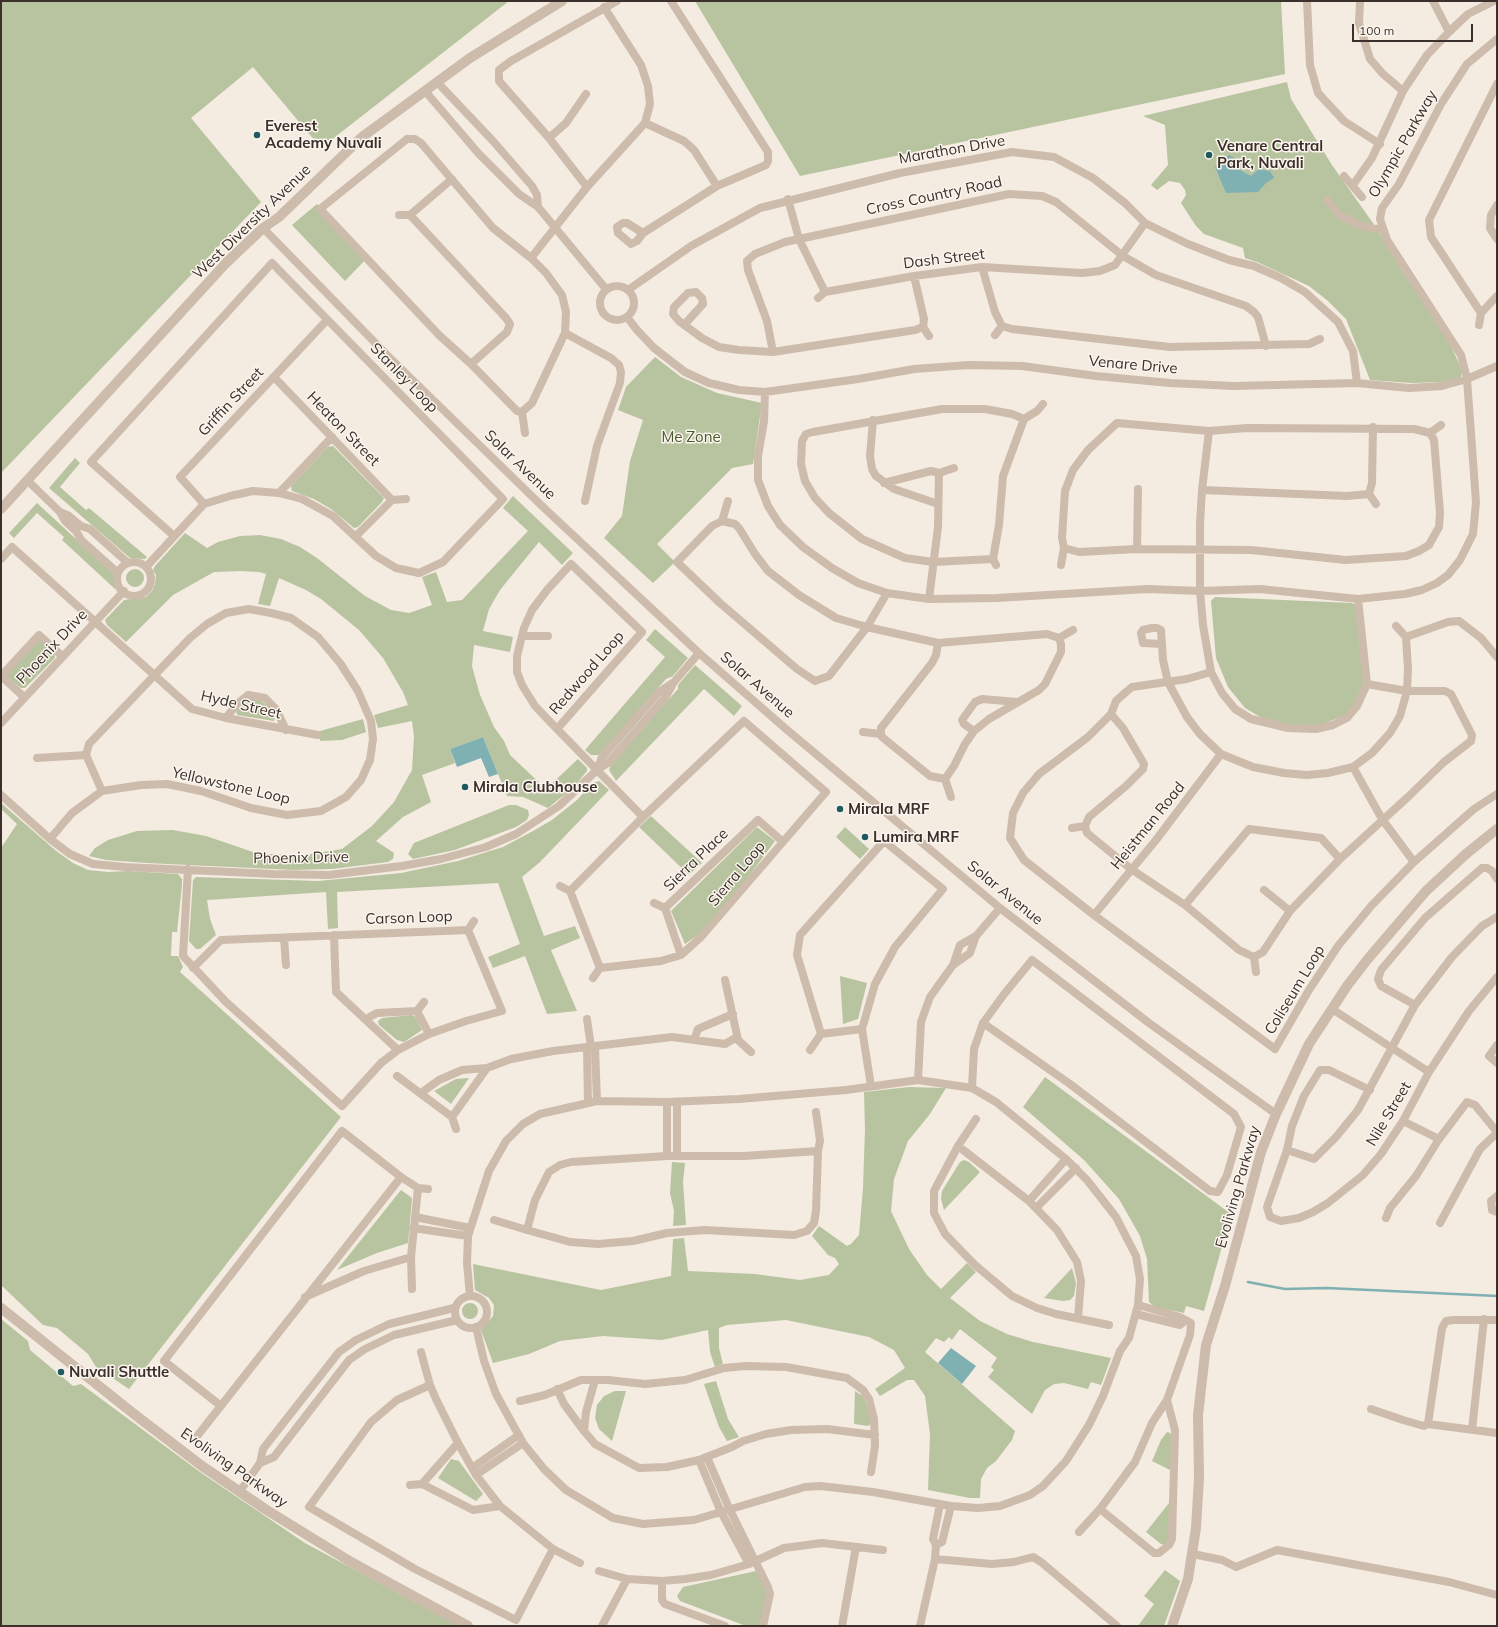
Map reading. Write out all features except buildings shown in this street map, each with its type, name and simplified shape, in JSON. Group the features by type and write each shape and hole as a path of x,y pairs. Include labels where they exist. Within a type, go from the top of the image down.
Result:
{"street":[{"name":"West Diversity Avenue","path":"1,509 226,263 263,228 279,217 362,138 424,91 507,34 562,1"},
{"path":"587,187 549,138 499,81 499,70 511,61 617,1"},
{"path":"643,234 717,186 766,165 768,152 671,1"},
{"path":"1307,1 1310,65 1318,93 1344,121 1380,144"},
{"path":"1360,1 1359,23 1370,58 1383,74 1403,91"},
{"path":"1433,1 1449,32"},
{"path":"1353,185 1380,144 1403,91 1428,55 1468,14 1495,1 1497,9"},
{"path":"531,258 587,187 645,123 650,104 648,86 641,65 604,7"},
{"name":"Olympic Parkway","path":"765,392 764,421 758,456 758,480 768,506 780,525 803,547 832,568 858,583 887,593 929,599 997,598 1146,589 1200,591 1260,589 1358,599 1405,594 1422,590 1437,583 1448,574 1467,549 1473,534 1476,502 1467,380 1457,348 1387,240 1380,219 1382,208 1398,184 1441,104 1467,64 1497,39"},
{"path":"437,82 494,141 532,186 537,195 538,207"},
{"path":"1481,314 1431,237 1429,220 1497,84"},
{"path":"424,91 479,154 520,194 538,207 606,289"},
{"path":"549,138 566,123 586,94"},
{"path":"645,123 684,141 694,150 717,186"},
{"path":"407,139 416,139 421,143 493,228 531,258 546,273 562,295 566,312 565,333 532,403 522,412 517,411 471,364 439,335 320,209 407,139"},
{"name":"Marathon Drive","path":"628,290 691,246 717,230 760,208 788,199 900,173 1012,152 1054,157 1093,178 1125,203 1145,224 1188,244 1229,260 1254,266 1281,278 1305,292 1338,322 1353,351 1357,383"},
{"path":"1344,176 1362,197"},
{"path":"399,215 410,215 452,179"},
{"name":"Cross Country Road","path":"773,352 766,321 748,270 747,261 755,254 785,242 1009,194 1042,196 1056,202 1123,256 1156,275 1246,306 1258,317 1266,346"},
{"path":"788,199 799,239 825,292 818,298"},
{"path":"1327,200 1340,215 1356,224 1374,229 1383,228"},
{"path":"1497,205 1491,215 1490,228 1497,238"},
{"path":"410,215 510,324 507,332 471,364"},
{"name":"Dash Street","path":"825,292 914,276 982,267 1082,273 1100,271 1115,265 1145,224"},
{"name":"Solar Avenue","path":"263,228 390,358 542,506 699,653 857,790 1000,908 1149,1023 1276,1114"},
{"name":"Stanley Loop","path":"146,567 204,504 253,491 279,493 302,499 334,516 367,548 382,560 396,568 419,573 443,562 502,499 272,263 91,462 174,536"},
{"path":"982,267 995,312 1002,326 1012,329 1170,347 1309,344 1320,339"},
{"path":"914,276 924,319 923,327 929,336"},
{"path":"618,286 628,290 632,294 634,304 631,314 616,321 610,319 602,312 599,302 603,292 606,289 618,286"},
{"path":"1479,326 1481,314 1497,296"},
{"name":"Venare Drive","path":"627,317 654,348 686,372 709,383 739,390 765,392 858,379 914,368 969,365 1022,366 1096,376 1170,383 1234,386 1357,383 1421,388 1442,386 1467,380 1497,366"},
{"name":"Griffin Street","path":"204,504 180,477 327,320"},
{"path":"684,325 702,338 719,347 773,352 916,330 923,327"},
{"path":"995,335 1002,326"},
{"path":"565,333 611,358 619,365 620,372 620,383 597,446 585,501"},
{"name":"Heaton Street","path":"274,377 392,500"},
{"path":"1024,418 985,409 942,409 873,420 806,434 802,441 800,464 805,481 815,498 829,513 862,539 905,558 933,562 994,562 1003,476 1024,418 1037,411 1043,404"},
{"path":"522,412 525,433"},
{"path":"873,420 870,444 872,469 876,476 884,483 904,493 938,504"},
{"path":"1061,565 1064,548 1062,538 1065,491 1073,470 1088,450 1117,423 1209,431 1247,428 1373,427 1414,429 1430,433 1434,440 1440,513 1438,527 1429,545 1406,556 1346,560 1251,550 1200,551 1137,549 1079,552 1064,548"},
{"path":"1430,433 1441,424"},
{"path":"1369,494 1372,483 1373,427"},
{"path":"1209,431 1202,490 1200,551 1200,591 1203,625 1211,672 1222,693 1235,709 1251,720 1288,728 1316,729 1333,725 1347,718 1357,706 1367,684 1358,599"},
{"path":"279,493 332,437"},
{"path":"884,483 931,471 939,473 954,468"},
{"path":"929,599 937,533 939,473"},
{"path":"27,480 60,512 65,521 76,531 81,540 118,573"},
{"path":"1137,549 1138,489"},
{"path":"1202,490 1347,496 1369,494"},
{"path":"1369,494 1376,504"},
{"path":"356,536 392,500 406,499"},
{"path":"722,521 728,501"},
{"path":"60,512 69,516 80,526 90,529 128,563"},
{"path":"887,593 867,627 829,676 815,681 797,669 720,603 677,562 712,526 722,521 735,524 739,528 755,554 768,571 799,595 836,618 867,627 938,643 1047,634 1059,638 1073,630"},
{"name":"Hyde Street","path":"1,559 12,547 192,709 226,718 318,735"},
{"path":"128,563 139,563 146,567 151,577 151,582 145,592 134,595 124,591 118,583 118,573 120,569 128,563"},
{"name":"Redwood Loop","path":"557,729 642,632 571,564 547,590 532,610 522,636 518,656 517,672 522,685 535,706 557,729 585,756 643,817"},
{"name":"Phoenix Drive","path":"1,723 94,621 124,591"},
{"name":"Yellowstone Loop","path":"50,839 72,813 102,791 141,785 167,784 201,791 251,808 288,815 321,812 346,797 361,780 370,760 373,739 371,722 358,692 340,663 318,638 291,618 271,612 249,610 226,613 207,624 190,638 89,744 86,755"},
{"path":"1406,637 1452,621 1459,621 1481,638 1497,657"},
{"path":"1161,644 1162,660 1168,682 1187,718 1200,734 1222,754 1253,767 1284,773 1306,775 1328,773 1353,767 1372,753 1390,733 1400,716 1407,691 1406,637 1396,626"},
{"path":"24,697 1,676 39,635 62,656"},
{"path":"522,636 548,636"},
{"path":"951,797 946,779 965,744 974,731 989,719 1039,690 1045,684 1061,652 1059,638"},
{"path":"938,643 936,655 932,663 881,728 881,734 882,737 930,776 946,779"},
{"name":"Phoenix Drive","path":"1,795 50,839 70,854 93,864 188,870 329,875 442,859 486,847 516,834 559,806 597,770 602,757 659,692 674,682 699,653"},
{"path":"1211,672 1168,682 1132,687 1116,701 1111,714 1123,728 1143,760 1143,769 1126,786 1093,812 1086,826 1087,833 1131,869 1185,905 1240,950 1254,957"},
{"path":"1254,957 1263,952 1290,910 1340,859 1444,762 1471,741 1472,735 1451,694 1445,691 1407,691 1367,684"},
{"path":"226,718 236,704 248,695 265,698 276,709 286,730"},
{"path":"974,731 964,724 962,720 975,702 982,699 1017,702"},
{"name":"Coliseum Loop","path":"1111,714 1072,751 1039,774 1023,793 1013,813 1010,838 1024,860 1275,1049 1309,990 1338,946 1372,905 1414,862 1474,809 1497,794"},
{"name":"Sierra Loop","path":"570,891 643,817 744,722 826,792 782,841 701,937 681,955 661,961 600,968"},
{"path":"863,732 881,734"},
{"name":"Heistman Road","path":"1094,914 1222,754"},
{"path":"37,758 86,755 102,791"},
{"path":"1353,767 1382,819 1414,862"},
{"name":"Sierra Place","path":"681,955 665,908 758,820 782,841"},
{"path":"1072,828 1086,826"},
{"path":"1185,905 1249,829 1321,838 1340,859"},
{"name":"Evoliving Parkway","path":"1172,1626 1188,1579 1193,1554 1199,1478 1198,1415 1206,1345 1225,1286 1261,1152 1276,1114 1299,1063 1332,1009 1367,960 1426,891 1466,854 1497,829"},
{"path":"821,1034 797,955 800,935 884,841 943,889 895,947 875,984 862,1029 870,1086"},
{"path":"1415,1005 1381,986 1378,978 1381,970 1424,918 1482,868 1487,868 1492,871 1497,880"},
{"name":"Carson Loop","path":"188,870 183,956 192,968 226,1002 342,1106 381,1063 398,1050 429,1034 466,1021 502,1011 468,930 221,940 192,968"},
{"path":"560,886 570,891 600,968 593,978"},
{"path":"1264,890 1290,910"},
{"path":"654,902 665,908"},
{"path":"918,1080 922,1022 930,997 953,965 960,945 976,936 1000,908"},
{"path":"1370,1090 1329,1070 1320,1070 1304,1096 1292,1126 1287,1150 1314,1159 1336,1137 1358,1110 1370,1090 1415,1005 1452,957 1482,926 1497,917"},
{"path":"468,930 474,921"},
{"path":"334,935 336,992 398,1050"},
{"path":"953,965 970,953 976,936"},
{"path":"284,938 286,964"},
{"path":"1254,957 1256,972"},
{"path":"972,1088 974,1049 983,1024 1004,993 1032,960 1234,1114 1242,1127 1227,1175 1218,1192 1210,1191 1070,1084 983,1024"},
{"name":"Nile Street","path":"1287,1150 1266,1207 1270,1217 1281,1221 1299,1218 1328,1203 1363,1175 1381,1154 1403,1121 1429,1072 1468,1011 1497,977"},
{"path":"725,980 737,1037 750,1052"},
{"path":"366,1019 377,1013 417,1011 424,1002"},
{"path":"1332,1009 1429,1072"},
{"path":"417,1011 429,1034"},
{"path":"694,1040 698,1029 733,1014"},
{"path":"587,1019 597,1101"},
{"path":"810,1050 821,1034 862,1029"},
{"path":"421,1093 439,1080 462,1070 487,1068 511,1059 672,1037 725,1044 737,1037"},
{"path":"1497,1045 1488,1056 1497,1062"},
{"path":"588,1103 591,1047"},
{"path":"452,1117 487,1068"},
{"path":"397,1076 452,1117 456,1129"},
{"path":"470,1296 467,1263 469,1232 489,1171 506,1141 523,1124 540,1114 597,1101 677,1102 739,1099 846,1090 918,1080 972,1088 996,1102 1066,1159 1098,1193 1116,1217 1136,1256 1140,1279 1138,1305 1129,1338 1120,1351 1089,1425 1066,1461 1051,1478 1030,1495 1006,1504 978,1508 951,1506 873,1492 820,1486 805,1487 730,1508 694,1520 644,1524 613,1518 566,1490 544,1469 521,1439 496,1394 484,1360 476,1327"},
{"path":"667,1102 667,1156"},
{"path":"677,1102 677,1156"},
{"path":"1386,1218 1390,1208 1424,1166 1439,1139 1467,1102 1475,1105 1497,1132 1480,1149 1440,1223"},
{"path":"494,1220 570,1242 598,1244 632,1241 667,1233 705,1230 794,1235 807,1230 814,1223 816,1211 818,1151 820,1141 816,1112"},
{"path":"976,1119 958,1146 934,1191 934,1213 945,1234 975,1264 1012,1296 1037,1308 1109,1325"},
{"path":"1403,1121 1439,1139"},
{"path":"221,1406 164,1361 342,1131 400,1176 418,1188 428,1189"},
{"path":"958,1146 1029,1201 1057,1230 1077,1262 1081,1281 1078,1318"},
{"path":"527,1230 535,1200 550,1172 560,1164 667,1156 744,1156 818,1151"},
{"path":"1029,1201 1066,1159"},
{"path":"1036,1208 1076,1168"},
{"path":"198,1435 400,1176"},
{"path":"412,1288 411,1257 418,1188"},
{"path":"1497,1196 1491,1201 1492,1210 1497,1212"},
{"path":"415,1217 469,1232"},
{"path":"413,1228 469,1232"},
{"path":"304,1298 364,1271 411,1257"},
{"path":"240,1491 260,1463 262,1449 339,1352 356,1340 389,1324 454,1308 460,1299 470,1296 475,1296 483,1302 486,1312 484,1321 476,1327 465,1326 458,1320 454,1308"},
{"path":"1079,1532 1100,1509 1135,1462 1152,1423 1167,1400 1190,1336 1192,1323 1185,1321 1180,1317 1138,1305"},
{"name":"Evoliving Parkway","path":"1,1308 113,1399 202,1466 265,1509 351,1562 468,1626"},
{"path":"1136,1314 1180,1325 1185,1321"},
{"path":"1472,1430 1484,1319"},
{"path":"260,1463 274,1458 349,1360 365,1349 394,1335 458,1320"},
{"path":"1428,1424 1442,1328 1446,1322 1454,1320 1497,1320"},
{"path":"421,1352 430,1385 474,1472 500,1506 553,1548 580,1562"},
{"path":"520,1401 545,1395 581,1380 645,1384 685,1380 724,1368 744,1366 786,1367 847,1378 863,1390 869,1399 874,1419 875,1434 875,1446 871,1472"},
{"path":"584,1431 586,1412 595,1380"},
{"path":"430,1385 397,1400 371,1422 309,1507 415,1569 516,1620 553,1548"},
{"path":"557,1389 564,1404 595,1444 638,1468 667,1468 699,1460 743,1441 766,1434 791,1430 827,1429 875,1434"},
{"path":"1100,1509 1154,1553 1159,1553 1170,1545 1172,1539 1174,1430 1167,1400"},
{"path":"1372,1409 1424,1426 1428,1424 1497,1433"},
{"path":"474,1472 521,1439"},
{"path":"422,1484 458,1443"},
{"path":"707,1457 752,1562"},
{"path":"699,1460 721,1512 768,1587 770,1594 763,1626"},
{"path":"410,1485 422,1484 473,1510 500,1506"},
{"path":"920,1626 935,1559 936,1545 933,1539 940,1504"},
{"path":"936,1545 942,1542 951,1506"},
{"path":"599,1571 627,1579 662,1581 711,1576 752,1562 784,1548 822,1543 883,1550"},
{"path":"842,1626 856,1547"},
{"path":"1193,1554 1222,1560 1236,1567 1277,1550 1449,1582 1497,1595"},
{"path":"935,1559 992,1564 1014,1562 1033,1557 1041,1562 1117,1626"},
{"path":"602,1626 627,1579"},
{"path":"662,1581 662,1600 665,1604 725,1626"}],"green space":[{"path":"1,1 509,1 321,148 253,67 191,118 261,202 1,473"},
{"path":"695,1 1281,1 1285,74 800,176"},
{"path":"1287,82 1291,99 1332,165 1380,233 1401,269 1447,337 1462,370 1461,377 1443,382 1411,383 1370,380 1346,319 1328,301 1309,286 1245,258 1243,248 1204,234 1196,226 1181,203 1186,195 1185,190 1180,183 1169,181 1157,190 1151,185 1168,165 1165,125 1143,116"},
{"path":"317,204 367,258 345,281 292,225"},
{"name":"Me Zone","path":"655,357 681,377 717,393 762,403 753,464 732,468 657,544 675,562 653,583 604,538 622,516 630,461 643,420 618,410 626,387"},
{"path":"333,446 384,498 358,527 354,528 331,509 314,499 292,491 291,486 328,447"},
{"path":"75,458 80,463 60,487 86,510 89,508 147,557 145,559 130,558 49,488"},
{"path":"513,496 573,553 562,565 539,542 500,590 489,609 483,631 513,637 510,652 474,645 472,666 480,695 494,727 504,741 510,755 546,789 578,759 587,768 587,771 574,787 548,808 523,797 507,796 483,737 450,749 455,763 422,775 431,802 403,817 376,841 394,853 393,859 388,862 332,869 293,870 147,863 106,860 89,856 95,848 108,840 137,831 173,830 206,836 256,853 299,856 342,849 372,826 394,802 412,770 414,737 412,721 378,728 374,715 408,705 403,692 383,658 359,630 321,599 306,590 279,578 270,606 258,604 266,574 241,571 214,572 173,595 126,642 107,625 105,620 124,600 146,597 152,591 155,584 156,575 153,570 155,566 185,533 207,548 218,542 240,536 260,535 281,539 300,547 317,558 365,596 391,610 409,613 432,605 422,577 436,572 447,602 462,600 528,531 503,508"},
{"path":"37,503 115,575 115,589 62,540 64,537 37,513 14,538 9,533"},
{"path":"135,569 141,572 144,578 141,584 135,587 129,584 126,578 129,572"},
{"path":"1215,597 1352,603 1356,605 1365,684 1355,705 1344,716 1314,727 1292,726 1262,718 1245,708 1228,687 1216,658 1211,601"},
{"path":"655,629 688,658 673,676 666,679 602,752 598,755 591,755 585,750 665,657 646,640"},
{"path":"40,640 54,653 55,658 25,688 21,688 7,677 6,673 36,641"},
{"path":"695,665 742,706 734,716 704,689 616,781 609,770 611,765 678,689 678,685"},
{"path":"249,698 258,698 271,709 275,717 274,721 237,715 236,709"},
{"path":"363,719 366,732 342,740 320,741 320,731"},
{"path":"599,781 609,790 540,862 522,877 544,936 575,926 580,938 551,950 577,1011 547,1014 525,956 493,968 488,957 520,944 498,883 337,892 338,928 328,929 326,892 207,900 210,919 216,935 200,949 196,949 189,941 193,880 196,877 318,881 401,873 458,861 503,847 533,831 552,820 577,800 593,783"},
{"path":"1,803 55,850 73,863 88,870 178,874 182,879 182,885 177,932 172,932 171,956 178,956 183,967 180,972 341,1117 129,1389 96,1367 88,1354 57,1328 43,1325 1,1285 1,848 17,824 1,809"},
{"path":"509,805 516,805 528,810 529,815 527,820 516,827 455,850 413,859 408,854 414,843"},
{"path":"651,816 702,863 689,875 639,827"},
{"path":"757,827 775,841 740,888 699,934 685,944 671,911"},
{"path":"845,827 869,849 860,859 836,837"},
{"path":"840,976 867,983 858,1019 843,1024"},
{"path":"412,1015 416,1017 422,1030 404,1042 397,1040 379,1025 378,1021 382,1018"},
{"path":"1045,1077 1231,1214 1204,1311 1186,1306 1184,1313 1155,1307 1149,1302 1147,1259 1140,1236 1119,1199 1084,1160 1023,1107"},
{"path":"469,1078 451,1104 434,1091 456,1079"},
{"path":"909,1087 946,1088 930,1114 908,1141 894,1179 891,1211 909,1249 927,1275 941,1289 967,1263 976,1272 950,1298 980,1321 1007,1334 1033,1342 1111,1358 1101,1385 1091,1382 1088,1389 1064,1383 1054,1384 1045,1390 1032,1414 988,1377 994,1370 991,1367 997,1358 960,1329 952,1340 949,1337 944,1342 936,1338 925,1352 1015,1431 1012,1440 996,1461 987,1468 981,1479 980,1498 970,1498 928,1490 930,1434 925,1396 914,1380 907,1380 880,1396 875,1389 905,1368 894,1350 869,1337 786,1320 727,1325 719,1328 719,1348 723,1364 715,1367 710,1352 708,1330 662,1340 603,1336 560,1341 529,1354 493,1363 481,1330 493,1316 494,1305 489,1298 475,1290 473,1264 601,1290 671,1276 673,1239 684,1238 688,1271 755,1274 800,1280 829,1275 839,1264 835,1258 828,1255 812,1236 819,1226 847,1246 851,1244 859,1235 863,1188 865,1129 864,1092"},
{"path":"964,1160 969,1162 980,1172 944,1210 941,1199 942,1191 960,1162"},
{"path":"672,1162 685,1163 683,1182 686,1225 673,1226 674,1211 670,1193"},
{"path":"401,1190 412,1198 408,1243 377,1253 337,1270"},
{"path":"1072,1268 1076,1283 1074,1296 1070,1300 1063,1301 1044,1298"},
{"path":"470,1303 476,1305 478,1311 476,1317 470,1319 464,1317 462,1311 464,1305"},
{"path":"1,1319 28,1341 30,1350 73,1386 81,1384 200,1472 305,1543 459,1626 1,1626"},
{"path":"716,1381 728,1419 739,1437 727,1441 719,1427 704,1384"},
{"path":"615,1391 626,1391 612,1441 599,1429 595,1418 597,1405 604,1396"},
{"path":"855,1391 864,1397 872,1423 868,1426 854,1424"},
{"path":"1167,1432 1170,1433 1173,1439 1172,1471 1152,1461 1161,1440"},
{"path":"451,1459 459,1461 483,1494 476,1501 438,1478"},
{"path":"1173,1498 1170,1538 1165,1545 1161,1544 1146,1532"},
{"path":"1165,1570 1180,1581 1164,1626 1138,1626 1154,1604 1144,1596"},
{"path":"756,1571 768,1593 762,1626 746,1626 680,1601 677,1596 683,1587"}],"water":[{"path":"1229,155 1236,159 1240,170 1251,176 1259,169 1270,171 1274,178 1266,183 1258,192 1226,193 1215,167"},
{"path":"483,737 498,774 489,777 481,758 457,767 450,749"},
{"path":"951,1348 976,1366 962,1384 938,1363"}],"waterway":[{"path":"1248,1282 1285,1289 1327,1288 1497,1296"}],"place":[{"name":"Everest Academy Nuvali","path":"257,135"},
{"name":"Venare Central Park, Nuvali","path":"1209,155"},
{"name":"Mirala Clubhouse","path":"465,787"},
{"name":"Mirala MRF","path":"840,809"},
{"name":"Lumira MRF","path":"865,837"},
{"name":"Nuvali Shuttle","path":"61,1372"}]}
